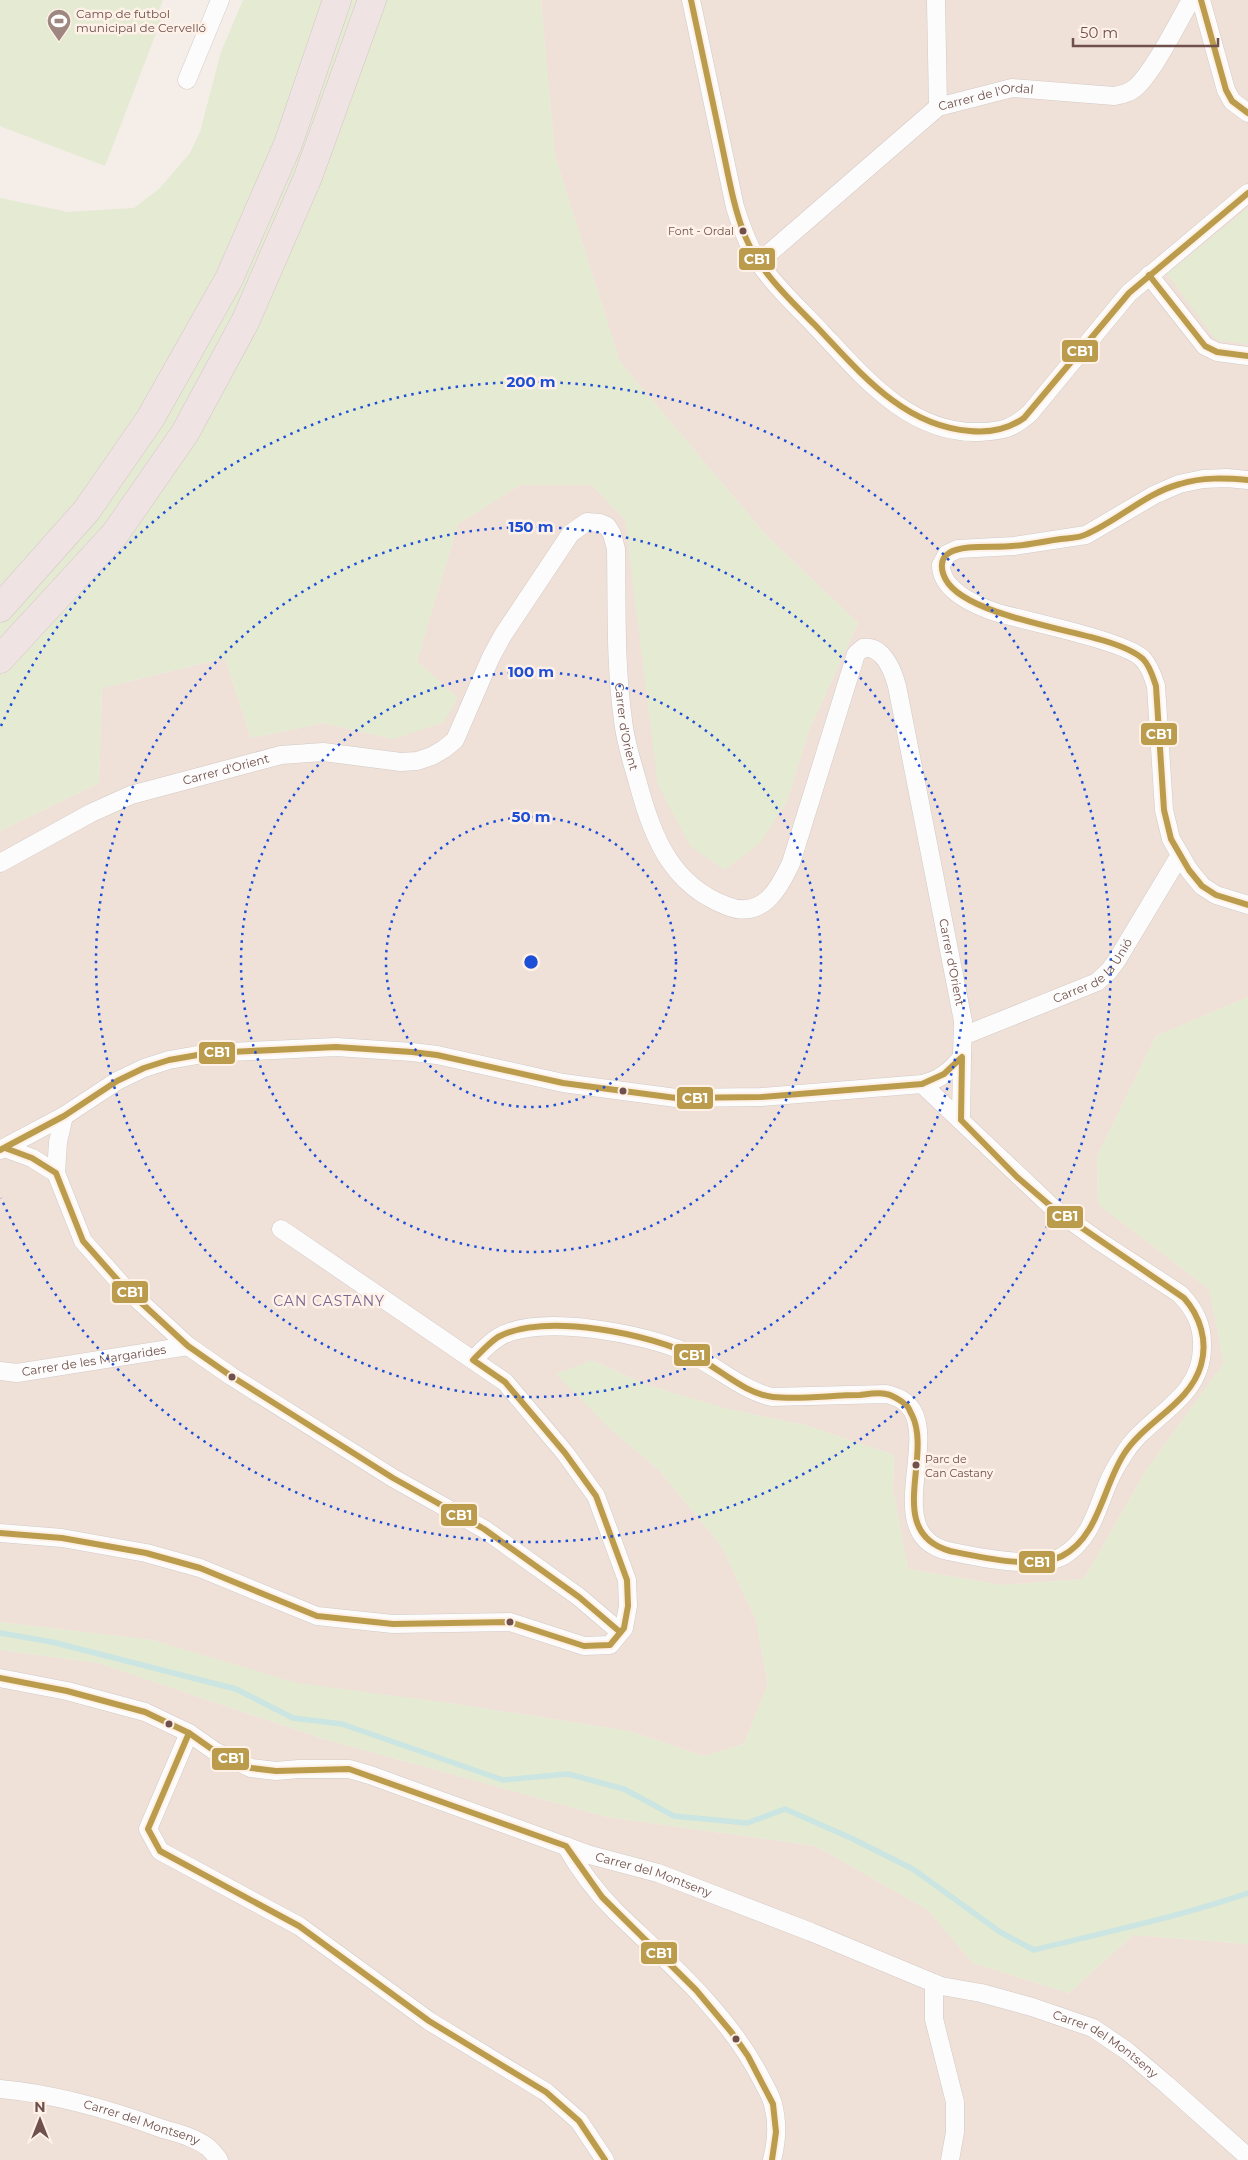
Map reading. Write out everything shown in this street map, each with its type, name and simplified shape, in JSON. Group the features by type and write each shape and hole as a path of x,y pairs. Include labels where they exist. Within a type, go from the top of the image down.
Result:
{"highway":[{"path":"0,608 87,510 150,419 229,279 288,144 337,0"},
{"path":"0,659 115,534 185,433 245,322 308,177 372,0"}],"street":[{"path":"187,80 220,0"},
{"path":"691,0 735,207 745,237 759,262 863,377 892,402 925,422 943,428 973,432 1007,430 1018,424 1030,413 1113,311 1149,275 1248,193"},
{"path":"936,0 938,107"},
{"name":"Carrer de l'Ordal","path":"759,262 938,107 1012,88 1102,96 1122,95 1134,88 1148,74 1192,0"},
{"path":"1201,0 1226,90 1232,101 1248,114"},
{"path":"1149,275 1204,346 1217,352 1248,356"},
{"path":"1248,480 1203,479 1179,484 1154,495 1086,535 1014,546 958,549 947,554 940,565 942,575 950,585 978,606 1105,642 1132,652 1142,659 1150,670 1156,686 1164,810 1171,839 1202,886 1224,898 1248,905"},
{"name":"Carrer d'Orient","path":"0,863 90,813 131,796 281,755 323,752 401,762 417,761 438,753 454,740 491,657 564,541 582,524 596,522 604,524 610,530 616,549 618,676 623,721 646,815 666,856 693,887 714,901 730,908 750,908 765,902 777,890 791,863 856,654 863,648 871,648 876,650 889,664 897,686 963,1021 961,1120"},
{"name":"Carrer de la Unió","path":"963,1036 1097,982 1117,960 1180,855"},
{"path":"3,1149 64,1116 116,1081 144,1068 191,1055 254,1050 336,1047 420,1053 564,1083 676,1098 762,1097 922,1084 932,1082 942,1076 962,1057"},
{"path":"473,1360 499,1337 514,1331 545,1326 568,1326 624,1334 675,1347 709,1364 758,1394 772,1397 887,1394 898,1397 912,1410 918,1427 914,1510 918,1530 927,1540 947,1550 1018,1562 1048,1561 1062,1556 1085,1537 1125,1451 1190,1387 1200,1367 1202,1353 1201,1328 1196,1314 1180,1294 1099,1241 1053,1208 922,1084"},
{"path":"64,1116 58,1142 56,1173 82,1241 122,1285 188,1346 231,1376 385,1473 484,1530 578,1597 620,1632"},
{"path":"3,1149 32,1158 56,1173"},
{"path":"0,1533 62,1538 146,1553 200,1568 317,1616 393,1624 510,1622 584,1646 610,1645 624,1628 628,1606 627,1580 596,1496 565,1453 504,1382 281,1228"},
{"name":"Carrer de les Margarides","path":"0,1371 17,1373 188,1346"},
{"name":"Carrer del Montseny","path":"0,1678 67,1691 145,1712 189,1734 216,1752 251,1768 276,1771 350,1769 590,1855 658,1873 811,1932 934,1983 1032,2007 1093,2028 1147,2067 1248,2157"},
{"path":"189,1734 148,1830 160,1851 298,1926 429,2021 546,2092 580,2121 606,2160"},
{"path":"566,1846 576,1863 615,1911 650,1942 663,1959 678,1971 725,2024 752,2060 773,2102 777,2122 776,2147 772,2160"},
{"path":"934,1983 934,2019 955,2102 955,2132 950,2160"},
{"name":"Carrer del Montseny","path":"0,2089 19,2090 97,2107 143,2121 207,2146 218,2160"}],"shaded area":[{"path":"541,0 1248,0 1248,997 1156,1036 1097,1157 1098,1204 1209,1289 1224,1363 1147,1469 1084,1579 1002,1585 908,1569 893,1491 894,1455 805,1425 727,1409 647,1385 592,1360 608,1427 660,1471 722,1547 756,1620 768,1684 744,1744 704,1756 629,1731 456,1704 297,1684 152,1640 0,1622 0,831 99,783 102,688 225,658 251,738 323,723 392,739 458,698 417,661 458,524 520,485 592,485 625,520 787,801 809,730 858,623 765,534 620,362 555,156"},
{"path":"0,1650 98,1663 324,1739 607,1817 816,1846 928,1910 973,1963 1069,1993 1133,1935 1248,1944 1248,2160 0,2160"}],"green space":[{"path":"0,0 163,0 158,13 163,15 105,166 0,126"},
{"path":"243,0 541,0 555,156 620,362 765,534 858,623 809,730 787,801 760,843 725,870 691,847 658,785 625,520 592,485 520,485 458,524 417,661 458,698 443,723 392,739 323,723 251,738 225,658 102,688 99,783 0,831 0,198 68,212 134,208 159,189 190,153 200,132 221,52"},
{"path":"1248,208 1248,344 1216,340 1167,274"},
{"path":"1248,997 1248,1944 1133,1935 1069,1993 973,1963 928,1910 816,1846 607,1817 324,1739 98,1663 0,1650 0,1622 152,1640 297,1683 456,1704 629,1731 704,1756 744,1744 768,1683 756,1620 722,1547 660,1471 608,1427 556,1374 592,1360 647,1385 727,1409 805,1425 894,1455 893,1491 908,1569 1002,1585 1084,1579 1147,1469 1224,1363 1209,1289 1098,1204 1097,1157 1156,1036"}],"waterway":[{"path":"0,1633 52,1642 236,1689 293,1718 342,1724 503,1780 568,1774 624,1789 674,1816 747,1823 785,1809 851,1838 913,1869 1000,1932 1034,1950 1169,1917 1248,1893"}],"transit line":[{"name":"CB1","path":"691,0 734,201 745,236 758,261 785,294 865,377 903,407 923,419 946,427 984,432 1005,428 1024,418 1129,293 1248,193"},
{"name":"CB1","path":"1201,0 1226,90 1232,101 1248,113"},
{"name":"CB1","path":"1149,275 1205,346 1217,352 1248,356"},
{"name":"CB1","path":"1248,480 1214,479 1180,484 1144,500 1110,522 1084,535 1005,547 962,548 949,553 942,562 946,580 957,592 974,602 1018,619 1115,644 1130,650 1143,659 1149,668 1156,686 1164,810 1171,839 1189,870 1202,886 1216,895 1248,905"},
{"name":"CB1","path":"0,1150 64,1116 117,1081 144,1068 169,1060 209,1053 336,1047 412,1052 437,1055 563,1083 676,1098 761,1097 922,1084 944,1074 962,1057 961,1120 1017,1177 1053,1208 1184,1298 1198,1321 1204,1347 1201,1365 1187,1391 1143,1432 1124,1454 1099,1510 1084,1537 1062,1556 1051,1560 1022,1562 991,1559 950,1551 930,1541 919,1528 915,1511 914,1492 918,1451 917,1432 908,1407 891,1396 883,1393 794,1398 763,1395 743,1386 696,1357 653,1341 598,1329 542,1326 518,1330 498,1337 473,1360 505,1382 565,1453 596,1496 627,1580 628,1606 624,1628 610,1645 584,1646 510,1622 393,1624 317,1616 200,1568 146,1553 62,1538 0,1533"},
{"name":"CB1","path":"5,1148 32,1158 56,1173 83,1241 122,1285 188,1346 231,1376 393,1478 484,1529 579,1597 620,1632"},
{"name":"CB1","path":"0,1678 67,1691 145,1712 189,1733 216,1752 251,1768 276,1771 349,1769 566,1846 602,1897 696,1990 732,2033 748,2056 773,2104 776,2132 772,2160"},
{"name":"CB1","path":"189,1733 148,1829 160,1851 299,1926 429,2021 546,2092 579,2121 605,2160"}],"place":[{"name":"Camp de futbol municipal de Cervelló","path":"59,42"},
{"name":"Font - Ordal","path":"743,231"},
{"name":"Parc de Can Castany","path":"916,1465"}],"district":[{"name":"CAN CASTANY","path":"329,1301"}]}
